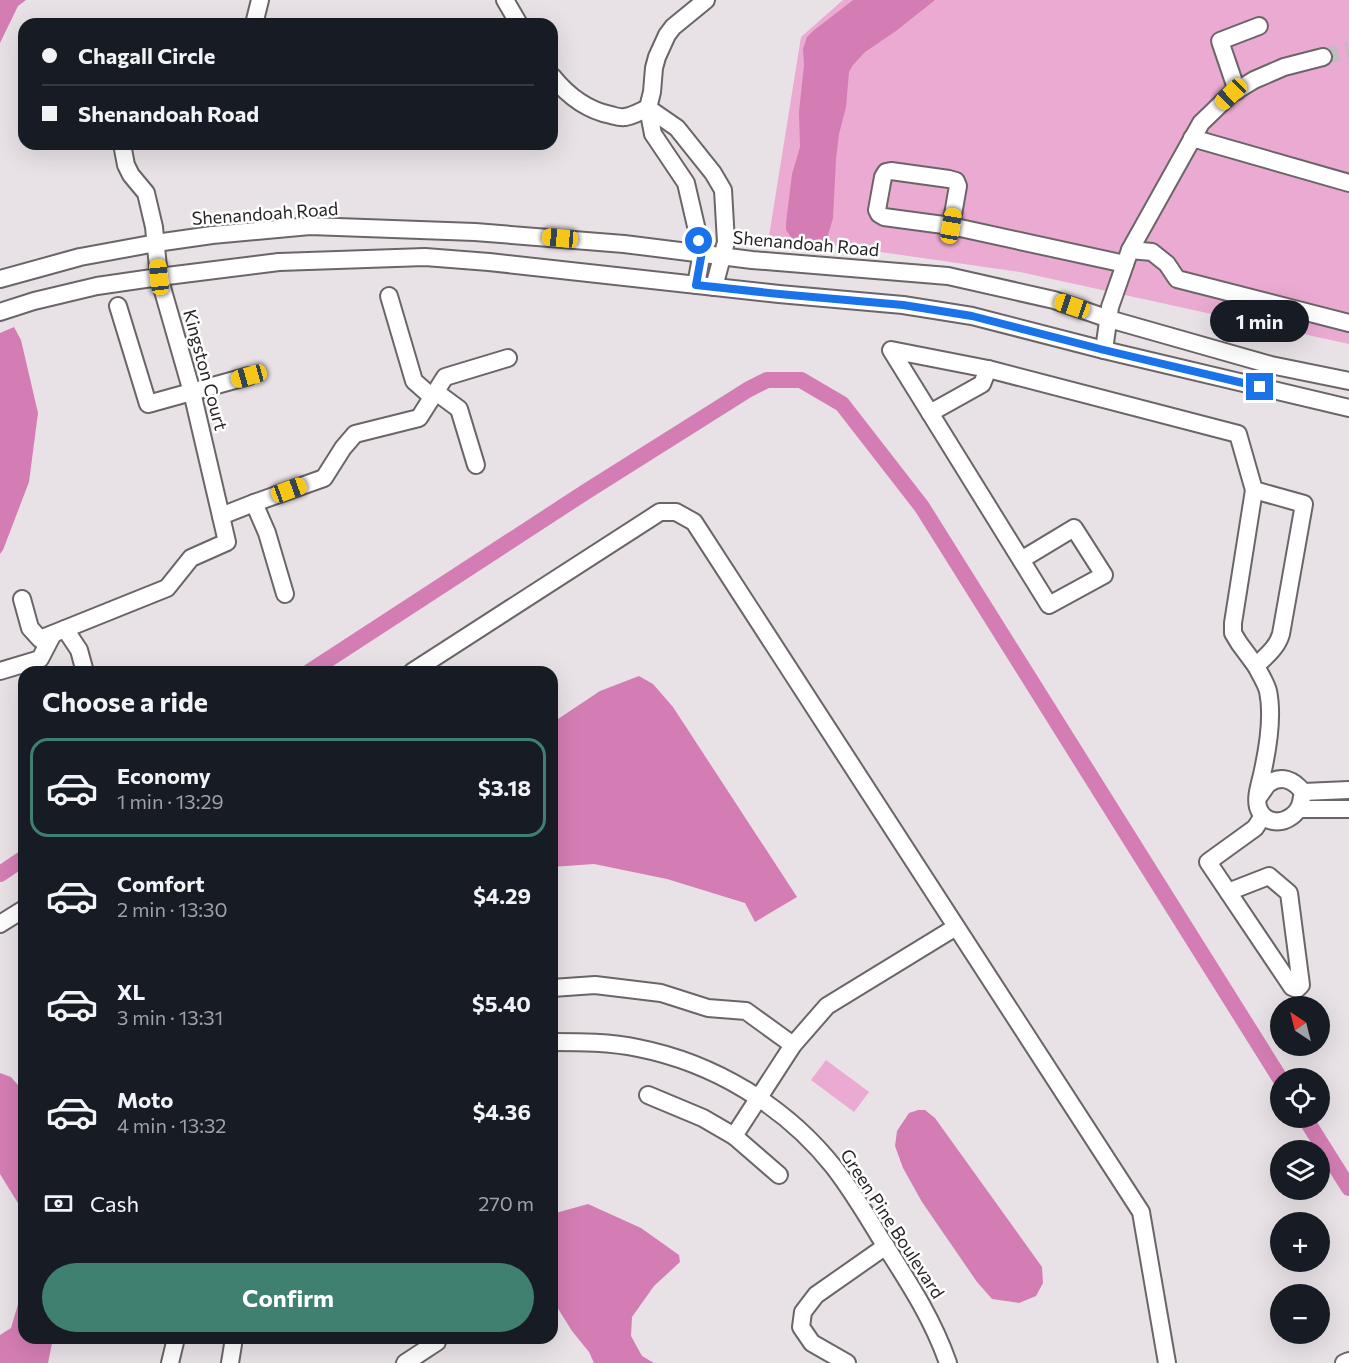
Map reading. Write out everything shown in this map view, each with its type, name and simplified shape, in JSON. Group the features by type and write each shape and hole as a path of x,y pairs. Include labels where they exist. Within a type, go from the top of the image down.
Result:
{"street":[{"path":"256,18 260,0"},
{"path":"505,0 516,18"},
{"path":"696,285 702,252 686,183 653,134 648,108 654,68 666,35 689,12 706,0"},
{"path":"1237,91 1220,41 1259,26"},
{"path":"1104,350 1110,307 1127,257 1201,123 1231,94 1254,80 1284,68 1323,57"},
{"path":"558,84 572,98 592,110 603,113 626,117 648,108"},
{"path":"648,108 677,128 713,172 723,190 726,242 714,287"},
{"path":"1192,138 1349,183"},
{"name":"Kingston Court","path":"52,634 167,588 191,558 227,542 192,392 159,277 154,227 146,193 131,175 123,150"},
{"path":"951,226 958,186 956,181 949,178 886,172 877,210 884,217 951,226 1127,257 1152,252 1167,264 1177,279 1349,323"},
{"name":"Shenandoah Road","path":"0,279 80,257 156,243 310,226 475,232 624,244 702,252 723,257 948,276 1054,300 1109,319 1271,365 1349,381"},
{"path":"0,312 34,301 97,286 159,277 279,262 425,257 903,305 972,316 1349,408"},
{"path":"389,296 414,381 459,410 476,465"},
{"path":"118,306 148,404 249,376"},
{"path":"1021,560 1074,528 1104,575 1049,605 1021,560 891,350 988,369 1238,434 1254,490 1233,633 1257,666 1267,688 1270,703 1265,763 1257,799 1258,807 1263,816 1271,821 1281,821 1291,817 1300,809 1303,792"},
{"path":"221,516 324,478 355,434 419,418 445,377 508,358"},
{"path":"930,413 982,384 988,369"},
{"path":"1254,490 1304,504 1279,642 1257,666"},
{"path":"254,503 267,533 285,594"},
{"path":"421,666 660,512 676,512 694,522 1141,1212 1167,1363"},
{"path":"22,598 30,628 52,634 79,650 84,666"},
{"path":"0,671 40,659 52,634"},
{"path":"1257,799 1268,784 1280,779 1292,781 1303,792 1349,790"},
{"path":"1300,809 1349,809"},
{"path":"1228,892 1269,876 1289,893 1300,985 1297,989 1292,987 1228,892 1208,862 1255,828 1263,816"},
{"path":"0,924 18,914"},
{"path":"734,1136 793,1045 827,1006 956,927"},
{"path":"558,988 595,985 661,993 708,1008 746,1011 793,1045"},
{"name":"Green Pine Boulevard","path":"558,1042 600,1042 638,1047 676,1057 712,1071 746,1089 777,1111 807,1137 833,1165 847,1185 923,1306 948,1363"},
{"path":"648,1095 703,1118 734,1136 779,1175"},
{"path":"847,1363 812,1343 801,1328 803,1312 816,1295 886,1246"},
{"path":"171,1363 175,1344"},
{"path":"230,1363 233,1344"},
{"path":"405,1363 434,1344"},
{"path":"1344,1363 1349,1361"}],"shaded area":[{"path":"0,0 26,0 18,6 0,43"},
{"path":"843,0 1349,0 1349,344 1020,272 769,236 801,37"},
{"path":"853,0 935,0 865,52 853,65 849,72 846,107 839,134 833,218 824,249 789,245 791,237 786,230 786,223 792,174 800,147 799,112 804,65 803,49 807,37 813,31"},
{"path":"14,327 21,340 38,413 29,482 0,554 0,333"},
{"path":"639,676 653,684 673,707 797,897 755,922 745,903 667,879 594,864 558,867 558,719 600,691"},
{"path":"826,1060 869,1092 854,1112 811,1080"},
{"path":"0,1073 11,1077 18,1085 18,1203 0,1174"},
{"path":"925,1110 935,1118 1042,1267 1043,1283 1036,1296 1019,1303 992,1299 977,1282 922,1202 903,1168 895,1146 897,1131 909,1113"},
{"path":"588,1204 641,1228 679,1255 680,1262 654,1286 632,1317 631,1336 642,1356 654,1363 594,1363 589,1352 572,1331 558,1309 558,1212"},
{"path":"18,1304 18,1344 52,1344 48,1363 0,1363 0,1335 11,1328"}],"waterway":[{"path":"318,666 587,491 749,389 767,380 801,380 842,404 922,507 1273,1068"},
{"path":"0,874 18,862"},
{"path":"1311,1128 1349,1188"}],"tunnel":[{"path":"1323,57 1349,50"}],"route":[{"path":"699,241 702,252 696,285 903,305 972,316 1260,387"}]}
